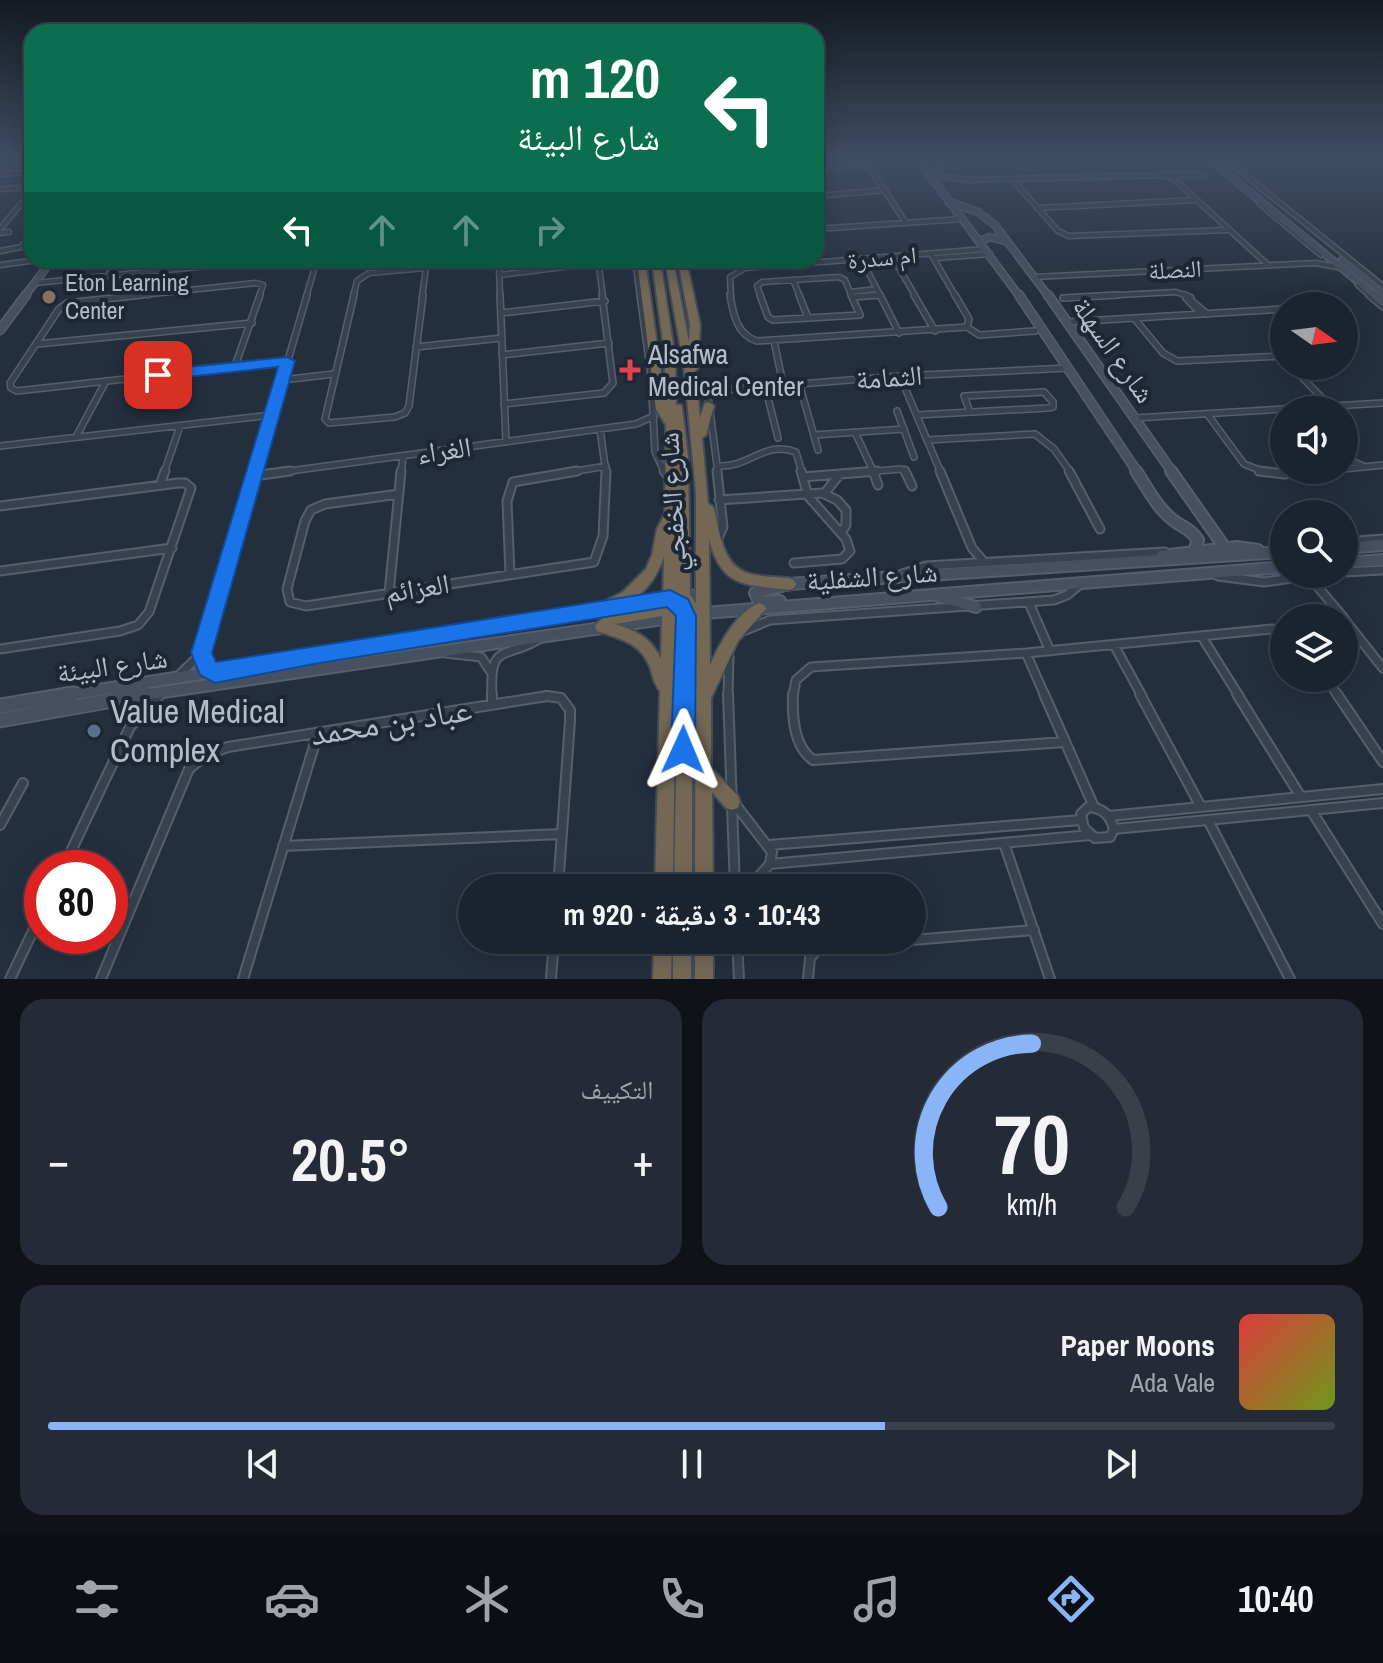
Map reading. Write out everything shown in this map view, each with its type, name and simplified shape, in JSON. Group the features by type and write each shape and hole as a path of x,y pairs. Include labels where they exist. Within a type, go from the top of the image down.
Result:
{"highway":[{"path":"642,268 661,409 670,425"},
{"name":"شارع الخفجي","path":"657,268 670,357 672,515 678,607 667,699 664,874"},
{"name":"شارع الخفجي","path":"670,268 699,438 704,594 704,874"},
{"path":"684,268 695,325 695,360 691,379"},
{"path":"670,357 682,456 678,607 683,874"},
{"path":"699,438 709,406"},
{"path":"702,493 720,559 739,577 789,584"},
{"path":"601,610 626,598 651,570 659,554 661,529 672,515"},
{"path":"602,627 614,617 678,607 704,594"},
{"path":"678,607 704,613"},
{"path":"703,703 727,643 759,609"},
{"path":"602,627 636,637 648,646 654,655 667,699"},
{"path":"704,772 732,802"},
{"path":"662,979 663,954"},
{"path":"682,954 682,979"},
{"path":"704,954 704,979"}],"street":[{"path":"0,231 21,204"},
{"path":"894,204 906,223"},
{"name":"شارع السهلة","path":"949,204 973,230 1069,368 1160,507 1174,521 1189,527"},
{"name":"شارع السهلة","path":"955,204 978,212 999,230 1068,322 1225,548"},
{"path":"1033,204 1058,231 1073,238 1229,230"},
{"path":"1037,208 1123,204"},
{"path":"1200,204 1268,265"},
{"path":"1260,204 1383,304"},
{"path":"1264,204 1383,304"},
{"path":"1273,204 1383,293"},
{"path":"1281,204 1383,286"},
{"path":"1280,216 1313,249"},
{"path":"824,228 962,219"},
{"path":"973,230 988,234 999,230"},
{"path":"0,231 9,232"},
{"path":"980,241 992,237 1009,243"},
{"path":"0,251 21,247 24,243"},
{"name":"ام سدرة","path":"824,263 988,252"},
{"path":"933,256 933,261 969,319 967,327"},
{"path":"1316,263 1323,256"},
{"path":"893,258 935,331"},
{"path":"862,260 899,333"},
{"path":"0,265 24,262"},
{"name":"النصلة","path":"1034,277 1316,263 1337,267"},
{"path":"2,326 46,268"},
{"path":"108,275 112,268"},
{"path":"35,283 183,268"},
{"path":"215,673 203,662 202,653 315,268"},
{"path":"426,268 409,406 405,413 395,417 329,423 325,419 357,281 369,273 426,268"},
{"path":"499,268 506,442"},
{"path":"499,275 567,268"},
{"path":"504,404 608,391 613,383 599,268"},
{"name":"شارع الخفجي","path":"636,268 646,328 657,459 672,481"},
{"name":"ام سدرة","path":"745,268 734,273 729,284 739,327 745,337 774,341 967,327 979,335 1035,331"},
{"path":"148,295 162,270"},
{"path":"839,277 845,280 860,315 775,320 768,317 758,284 793,280 839,277"},
{"path":"793,280 808,318"},
{"path":"235,366 263,285 256,283 67,303 59,309 10,383 11,388 17,391 287,361"},
{"path":"852,294 878,292"},
{"path":"1063,298 1173,292 1185,294 1204,314"},
{"path":"501,313 605,301"},
{"path":"1068,322 1270,310"},
{"path":"1134,318 1163,353 1177,361 1270,357"},
{"path":"37,344 252,323"},
{"path":"416,347 502,338"},
{"path":"774,341 783,384"},
{"path":"502,355 609,343"},
{"name":"الثمامة","path":"711,391 900,376 1069,368"},
{"path":"282,380 334,374"},
{"path":"900,376 972,548 984,562"},
{"path":"1305,380 1320,396"},
{"path":"76,437 106,381"},
{"path":"799,383 818,450"},
{"path":"765,386 778,438"},
{"name":"شارع الخفجي","path":"711,391 708,395 723,527 716,542"},
{"path":"917,415 1048,408 1053,407 1053,402 1044,392 964,396 970,412"},
{"path":"1358,404 1383,403"},
{"path":"1135,418 1270,410"},
{"path":"897,411 914,457"},
{"path":"0,446 271,415"},
{"path":"1208,415 1238,457 1251,469 1270,475"},
{"name":"الغراء","path":"253,476 634,424 654,416"},
{"name":"الغراء","path":"634,424 654,430"},
{"path":"160,485 180,426"},
{"name":"العزائم","path":"399,494 325,504 311,510 305,521 287,589 290,602 306,606 594,562 599,555 605,511 606,466 600,429"},
{"path":"814,435 904,429"},
{"path":"855,432 878,485"},
{"path":"927,440 1043,436 1055,449 1100,529"},
{"path":"717,466 738,465 763,451 791,449 797,453 807,493 850,546 847,557 794,563"},
{"path":"389,593 403,456"},
{"path":"1358,464 1366,467"},
{"path":"1358,468 1383,465"},
{"path":"510,574 507,501 513,482 606,466"},
{"path":"803,477 904,470 912,486"},
{"path":"824,494 840,474"},
{"path":"0,506 160,485 185,483 191,488 149,612 138,625 120,631 0,649"},
{"path":"719,500 824,494 838,500 846,510 848,521 841,533"},
{"path":"1194,551 1198,540 1189,527 1201,525 1203,517"},
{"path":"1358,543 1383,539"},
{"path":"1358,545 1383,545"},
{"path":"1123,562 1181,551 1237,547 1270,551"},
{"path":"0,571 172,548"},
{"path":"966,563 971,559 972,548"},
{"name":"شارع الشفلية","path":"891,578 926,566 1181,551"},
{"name":"شارع الشفلية","path":"834,602 816,598 763,602 754,597 761,589 789,584 1270,553"},
{"path":"1358,562 1383,560"},
{"name":"شارع الشفلية","path":"704,613 1270,569"},
{"path":"1358,571 1383,570"},
{"path":"1214,575 1270,581"},
{"name":"شارع الشفلية","path":"732,802 727,668 739,639 752,625 770,620 917,608 1029,603 1061,598 1079,585"},
{"path":"1321,589 1333,604"},
{"path":"933,595 976,607"},
{"path":"1029,603 1050,651"},
{"name":"شارع البيئة","path":"0,720 114,701 215,673 314,654 601,610 678,607"},
{"name":"شارع البيئة","path":"0,706 602,627"},
{"path":"1064,742 819,761 809,758 801,750 793,688 803,670 1050,651 1270,629"},
{"name":"عباد بن محمد","path":"492,705 491,672 501,653 531,645 541,635"},
{"path":"1202,636 1301,797"},
{"path":"1358,636 1383,668"},
{"path":"1114,645 1201,807"},
{"name":"عباد بن محمد","path":"442,650 453,656 481,657 491,672"},
{"path":"72,850 130,727 202,653"},
{"path":"1026,653 1094,807 1109,816 1383,789"},
{"path":"1336,692 1383,762"},
{"name":"عباد بن محمد","path":"101,979 189,769 217,750 547,696 566,702 570,721 559,874"},
{"path":"114,701 130,709 130,727"},
{"path":"243,979 318,733"},
{"path":"0,825 23,783"},
{"path":"732,802 769,845 773,856 761,874"},
{"path":"732,802 735,874"},
{"path":"0,804 12,803"},
{"path":"770,864 1090,835 1106,839 1114,829 1383,803"},
{"path":"1090,835 1081,820 1084,810 1094,807"},
{"path":"1311,810 1383,924"},
{"path":"1109,816 1114,829"},
{"path":"769,845 1081,820"},
{"path":"1208,820 1290,979"},
{"path":"283,846 562,834"},
{"path":"1004,843 1050,979"},
{"path":"926,939 1034,930"},
{"path":"10,979 24,950"},
{"path":"551,979 553,954"},
{"path":"738,954 739,979"},
{"path":"808,979 810,958 814,954"}],"place":[{"name":"Eton Learning Center","path":"49,297"},
{"name":"Alsafwa Medical Center","path":"630,370"},
{"name":"Value Medical Complex","path":"94,731"}],"route":[{"path":"158,375 287,361 202,653 207,668 215,673 314,654 670,598 681,605 686,616 683,750"}]}
